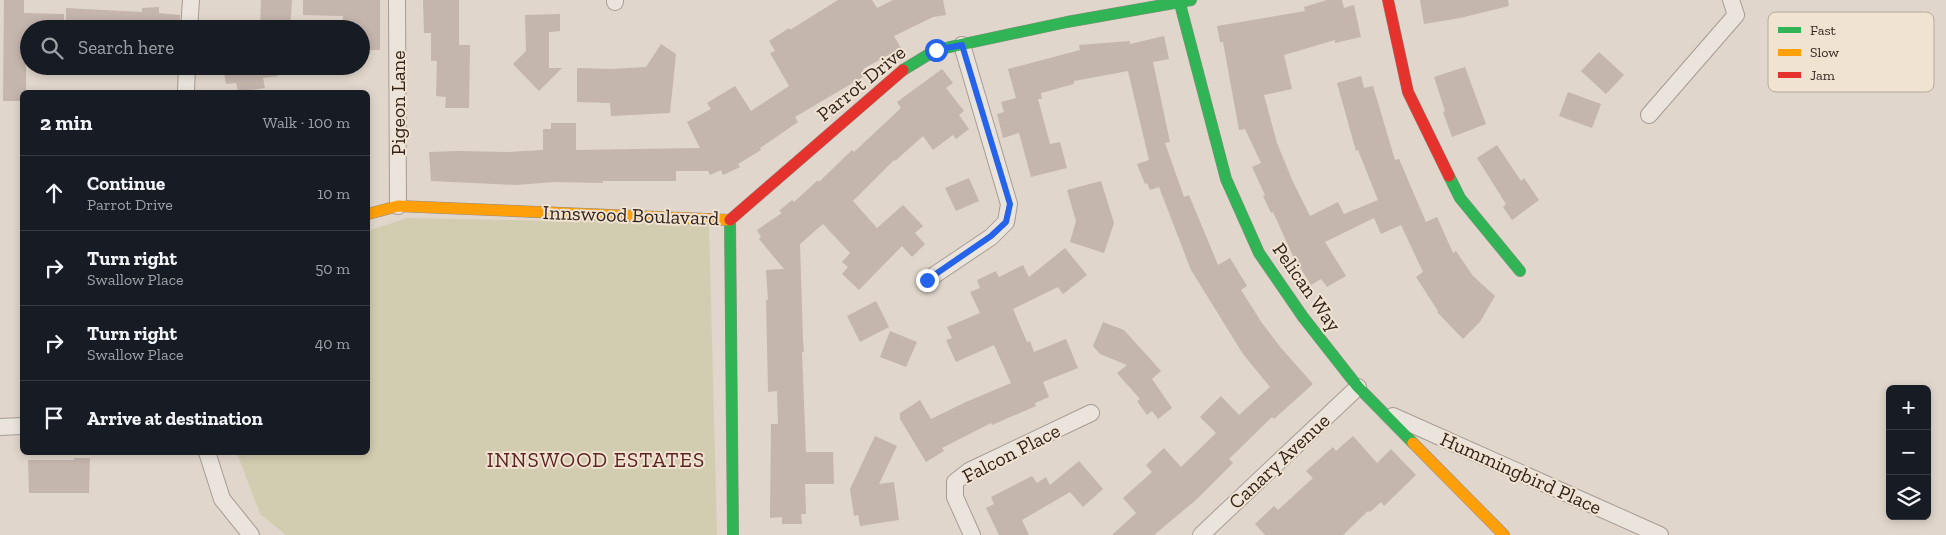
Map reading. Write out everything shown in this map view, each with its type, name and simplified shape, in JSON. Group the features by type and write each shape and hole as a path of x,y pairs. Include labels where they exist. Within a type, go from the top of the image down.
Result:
{"street":[{"path":"190,20 191,0"},
{"name":"Pigeon Lane","path":"397,0 398,206"},
{"path":"1388,0 1408,92 1460,198 1520,270"},
{"path":"1650,115 1736,15 1731,0"},
{"name":"Parrot Drive","path":"730,220 898,73 936,50 1067,22 1183,1"},
{"name":"Pelican Way","path":"1183,1 1226,179 1259,254 1302,317 1358,387 1504,535"},
{"path":"927,280 991,236 1006,222 1010,204 962,45"},
{"path":"186,90 187,75"},
{"name":"Innswood Boulavard","path":"370,213 398,206 730,220 733,535"},
{"name":"Canary Avenue","path":"1201,535 1358,387"},
{"name":"Hummingbird Place","path":"1383,412 1660,535"},
{"name":"Falcon Place","path":"972,535 955,497 956,482 969,471 1092,413"},
{"path":"0,427 20,426"},
{"path":"208,455 222,498 250,535"}],"shaded area":[{"path":"407,218 709,224 717,535 286,535 260,514 238,455 370,455 370,230"}],"building":[{"path":"4,0 24,0 24,13 64,14 64,20 20,20 20,75 26,75 26,90 20,90 20,101 3,101"},
{"path":"261,0 292,0 291,20 260,20"},
{"path":"303,0 380,0 380,50 370,50 370,20 343,20 343,16 303,15"},
{"path":"423,0 459,0 459,45 470,45 469,108 445,108 446,97 436,96 437,61 431,61 431,33 424,33"},
{"path":"838,0 872,0 877,8 893,0 943,0 946,15 933,17 894,36 901,48 863,69 866,75 795,117 798,122 760,148 761,150 738,164 740,167 723,175 721,170 710,175 708,171 676,171 676,181 554,182 516,185 431,181 429,152 543,150 543,129 551,129 551,123 576,123 576,150 700,148 687,122 711,109 707,103 735,86 751,111 789,86 770,53 775,51 769,41"},
{"path":"1327,0 1342,0 1344,8 1354,5 1361,37 1335,43 1335,40 1284,55 1292,89 1264,95 1277,143 1310,216 1338,202 1344,214 1378,200 1358,150 1356,151 1337,83 1361,76 1364,88 1373,86 1395,160 1399,159 1426,222 1437,217 1453,253 1456,251 1473,276 1495,296 1480,322 1463,339 1437,312 1416,277 1423,272 1401,225 1381,234 1374,218 1325,242 1346,276 1327,287 1321,279 1311,285 1293,256 1273,212 1271,213 1263,196 1265,195 1252,167 1261,163 1245,129 1239,130 1223,42 1220,42 1217,26 1305,11 1304,7"},
{"path":"1420,0 1508,0 1509,6 1460,18 1424,24"},
{"path":"159,7 159,13 180,15 180,20 66,20 66,8 142,12 142,8"},
{"path":"560,14 560,31 549,32 549,68 562,68 539,91 513,64 526,51 525,15"},
{"path":"1164,36 1169,59 1153,62 1170,142 1165,143 1184,197 1189,195 1218,265 1230,258 1247,286 1241,290 1262,323 1313,384 1274,419 1272,417 1229,459 1233,463 1197,499 1154,535 1112,535 1136,513 1123,498 1152,472 1146,465 1164,448 1181,467 1216,433 1200,417 1221,396 1239,415 1270,387 1243,354 1191,270 1159,187 1150,190 1147,183 1145,184 1137,164 1149,160 1128,71 1074,81 1074,84 1041,93 1042,99 1038,99 1050,144 1060,142 1067,168 1031,177 1019,133 1003,138 997,114 1004,112 1001,102 1016,98 1008,69 1080,50 1079,45 1130,41 1130,44"},
{"path":"661,44 676,54 670,113 611,116 610,103 577,102 577,68 646,67"},
{"path":"1599,52 1624,75 1606,94 1581,71"},
{"path":"1465,67 1486,124 1452,137 1434,77"},
{"path":"942,69 953,83 946,88 964,111 959,115 969,129 956,139 953,135 933,150 923,136 894,160 853,201 877,228 903,205 923,226 915,233 925,244 912,257 902,246 859,290 842,274 848,267 842,262 850,253 823,224 800,244 806,452 833,452 834,484 805,484 806,514 801,514 802,524 782,524 782,517 770,518 771,424 778,424 777,391 768,392 766,300 768,300 766,270 784,269 759,239 761,237 757,230 782,213 779,211 792,200 794,202 818,180 819,182 852,150 854,152 901,108 897,102"},
{"path":"224,75 278,75 263,78 265,88 238,90 236,83 226,84"},
{"path":"1568,92 1601,104 1592,128 1559,116"},
{"path":"1497,145 1521,181 1524,178 1539,200 1512,220 1503,207 1506,204 1477,158"},
{"path":"969,178 979,201 956,211 945,188"},
{"path":"1101,181 1114,223 1104,253 1070,242 1076,221 1067,190"},
{"path":"1065,248 1087,275 1063,294 1058,287 1013,309 1027,342 1030,341 1034,352 1066,339 1078,368 1043,382 1049,397 1035,403 1036,406 992,425 991,423 942,448 944,451 926,462 900,419 900,413 920,400 931,419 1011,383 994,345 956,362 946,340 952,338 947,327 980,313 970,292 980,288 977,280 996,271 999,277 1023,265 1029,277"},
{"path":"876,301 889,327 860,342 847,316"},
{"path":"1103,322 1124,330 1161,371 1152,379 1172,408 1158,419 1152,411 1147,415 1137,401 1140,399 1117,373 1127,365 1100,354 1093,346"},
{"path":"890,331 917,342 906,367 880,357"},
{"path":"875,436 897,446 879,484 894,482 899,520 860,526 858,515 854,516 850,489"},
{"path":"1353,436 1377,463 1391,449 1416,475 1384,506 1381,502 1370,512 1368,511 1343,535 1265,535 1255,524 1274,506 1278,510 1313,478 1306,471 1333,447 1336,451"},
{"path":"74,458 90,458 89,493 29,493 28,460 74,460"},
{"path":"1079,461 1103,489 1083,507 1070,492 1022,520 1029,535 999,535 986,508 994,504 991,497 1032,476 1037,483 1046,477 1050,485"}],"traffic: fast":[{"path":"1179,0 1226,179 1259,253 1303,317 1358,387 1413,443"},
{"path":"903,70 936,50 1067,22 1191,0"},
{"path":"1449,176 1460,198 1520,271"},
{"path":"730,220 733,535"}],"traffic: slow":[{"path":"370,213 398,206 730,220"},
{"path":"1413,443 1504,535"}],"traffic: jam":[{"path":"1388,0 1408,92 1449,176"},
{"path":"730,220 903,70"}],"district":[{"name":"INNSWOOD ESTATES","path":"596,459"}],"route":[{"path":"927,280 991,236 1006,222 1010,204 962,45 936,50"}]}
